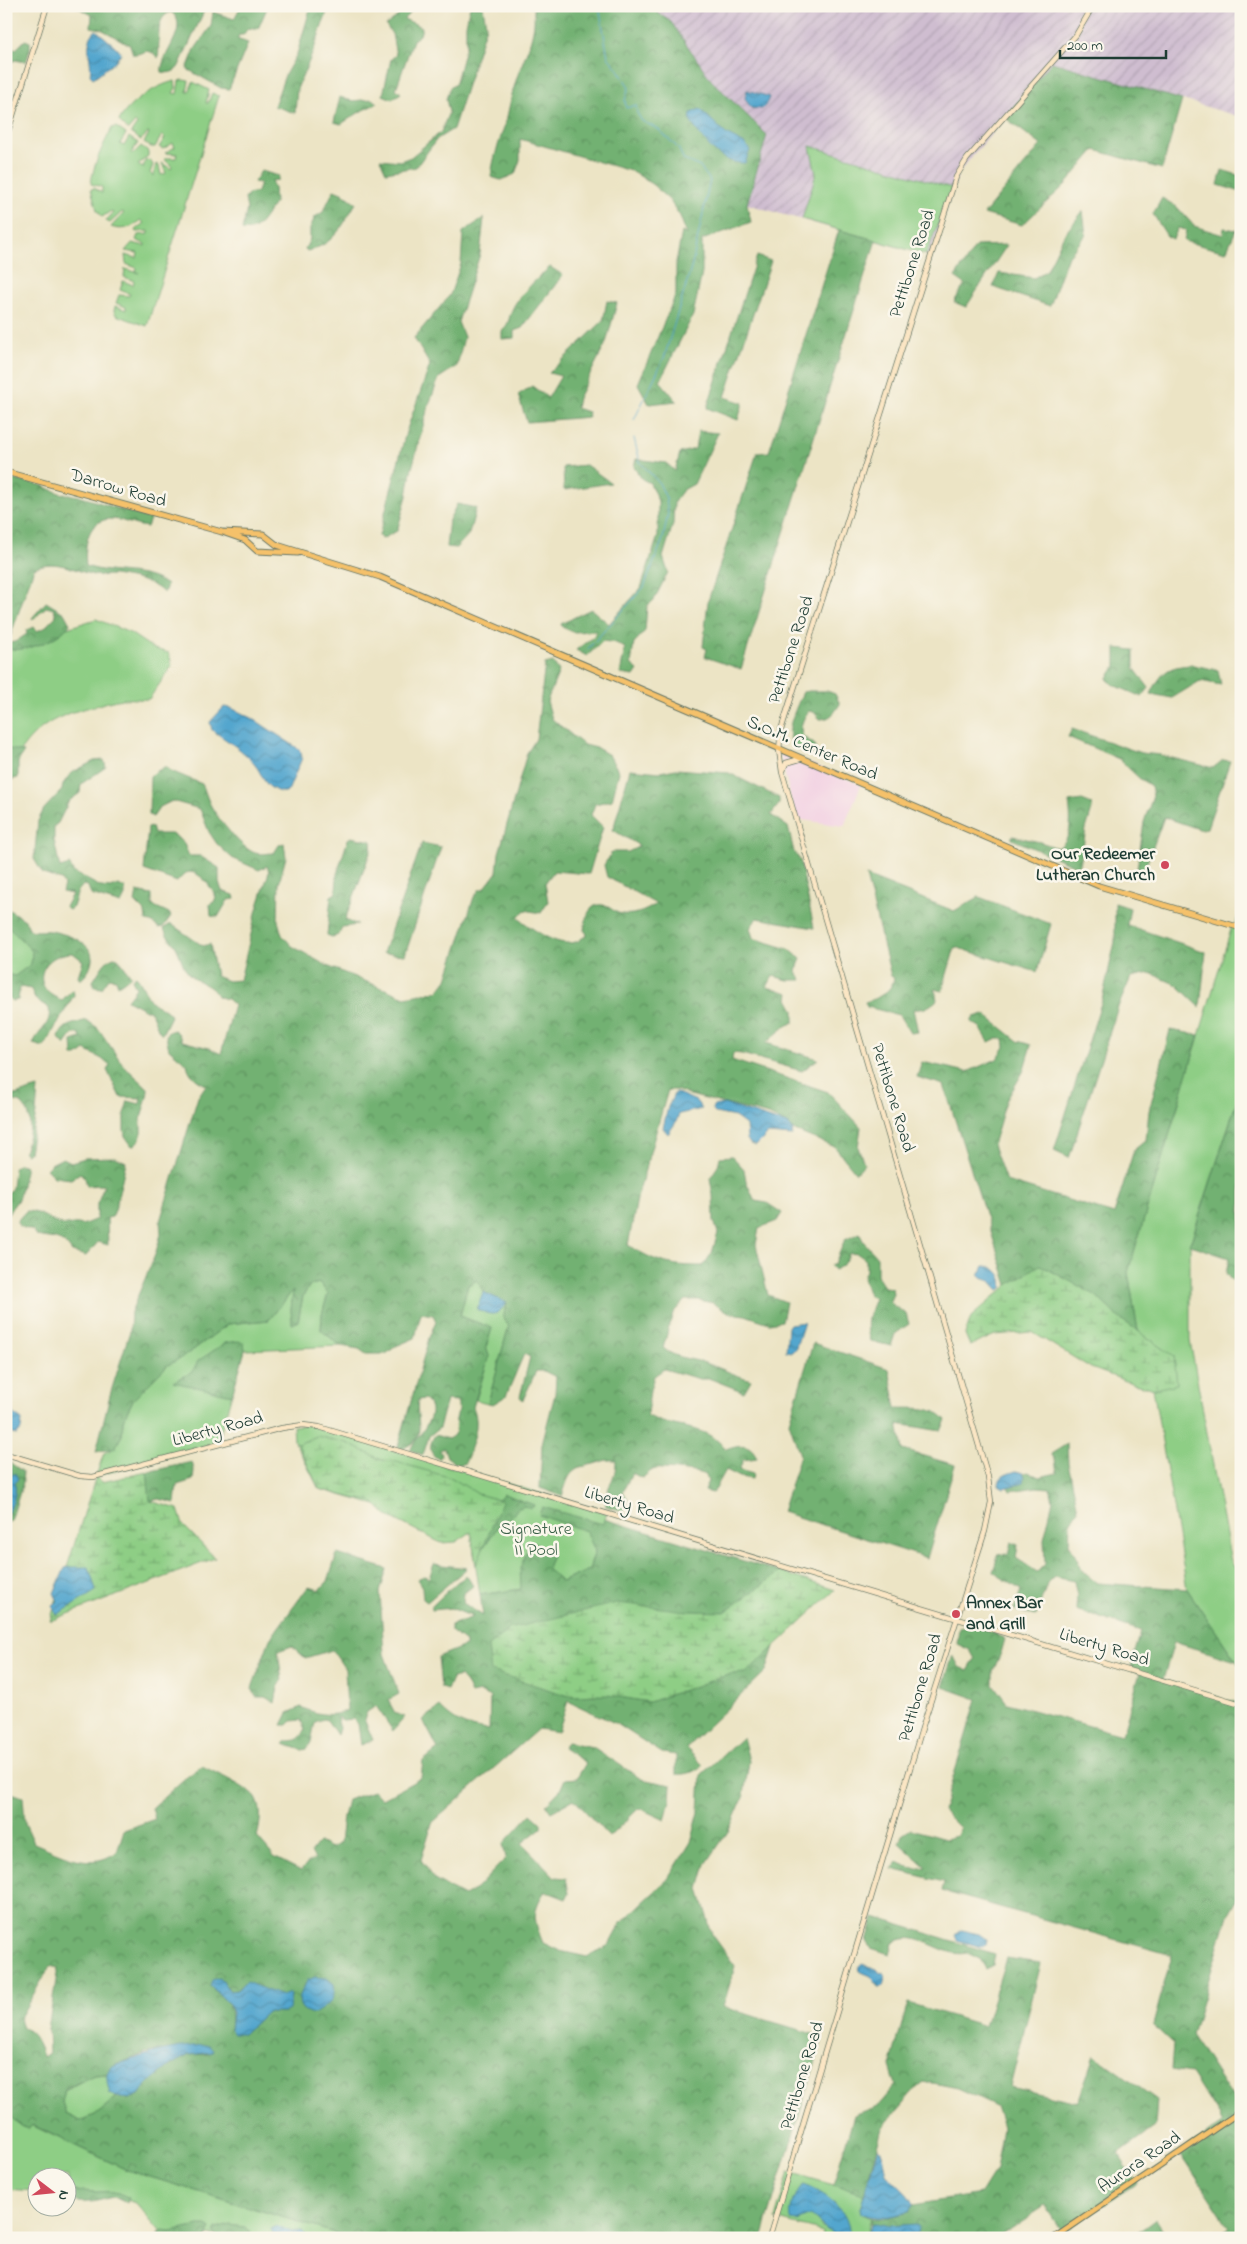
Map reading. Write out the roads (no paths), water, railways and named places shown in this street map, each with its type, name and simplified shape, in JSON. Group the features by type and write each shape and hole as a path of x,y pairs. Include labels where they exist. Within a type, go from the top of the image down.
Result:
{"main road":[{"name":"Darrow Road","path":"6,472 222,532 252,544 257,551 298,553"},
{"name":"Darrow Road","path":"222,532 265,534 269,540 298,553 380,577"},
{"path":"252,544 253,537 256,534"},
{"path":"264,550 267,548 269,540"},
{"name":"S.O.M. Center Road","path":"380,577 1099,886 1241,928"},
{"name":"Aurora Road","path":"1054,2238 1241,2111"}],"street":[{"path":"6,138 47,6"},
{"name":"Pettibone Road","path":"769,2238 988,1518 991,1502 990,1485 782,772 779,750 783,722 956,177 967,159 1076,35 1092,6"},
{"path":"782,772 786,763 800,759"},
{"name":"Liberty Road","path":"6,1454 80,1476 96,1476 282,1428 298,1425 314,1426 1241,1704"}],"water":[{"path":"96,30 121,53 115,62 93,78 90,75 89,46 92,35"},
{"path":"747,90 770,97 762,109 751,108 745,98"},
{"path":"700,109 726,134 745,144 750,150 745,163 727,160 706,143 690,121 691,113"},
{"path":"224,707 231,708 252,718 301,752 302,758 288,791 279,792 270,787 246,755 212,730 210,722"},
{"path":"675,1092 696,1101 702,1109 679,1114 668,1134 663,1128 668,1107"},
{"path":"724,1104 787,1124 793,1130 792,1136 768,1134 756,1146 750,1144 747,1139 746,1125 735,1117 715,1113 712,1110 713,1106"},
{"path":"984,1266 988,1266 999,1273 1003,1284 1002,1288 999,1290 990,1280 979,1276"},
{"path":"483,1292 507,1303 497,1313 482,1312 477,1309"},
{"path":"804,1322 796,1347 792,1352 786,1351 788,1327 790,1324"},
{"path":"6,1402 11,1403 12,1413 22,1420 21,1430 17,1435 6,1433"},
{"path":"6,1468 11,1468 12,1476 15,1473 18,1479 14,1483 15,1492 11,1508 6,1514"},
{"path":"1016,1471 1023,1473 1025,1477 1024,1482 1004,1488 999,1485 1002,1477"},
{"path":"89,1567 96,1591 57,1615 52,1606 58,1601 54,1593 65,1568"},
{"path":"961,1930 979,1934 986,1939 985,1945 982,1947 957,1940 955,1935"},
{"path":"862,1964 877,1969 880,1973 884,1972 883,1986 879,1987 871,1976 859,1971 858,1968"},
{"path":"315,1977 327,1978 334,1984 334,1995 327,2005 314,2014 303,2009 299,2001 308,1980"},
{"path":"219,1978 230,1991 237,1990 246,1982 282,1996 290,1993 289,2010 285,2012 266,2012 243,2034 234,2034 230,2030 232,2013 229,2004 210,1985 212,1980"},
{"path":"208,2045 213,2049 212,2052 189,2055 172,2064 147,2084 139,2095 129,2099 110,2094 107,2077 108,2071 113,2066 166,2050"},
{"path":"878,2148 881,2151 888,2174 906,2193 913,2205 909,2212 879,2217 861,2213 860,2208"},
{"path":"804,2185 820,2192 834,2203 845,2217 849,2234 845,2236 832,2234 810,2215 797,2221 791,2220 793,2200 797,2191"},
{"path":"871,2224 890,2226 915,2224 919,2227 915,2238 868,2238 866,2235"},
{"path":"278,2226 291,2232 302,2231 307,2238 275,2238 271,2229"}],"waterway":[{"path":"599,6 608,57 629,87 625,100 626,108 636,105 637,113 642,121 658,129 678,148 684,160 700,167 710,180 692,265 664,358 634,420"},
{"path":"585,652 644,587 663,539 668,513 666,498 659,483 640,462 634,438"}],"place":[{"name":"Our Redeemer Lutheran Church","path":"1165,865"},
{"name":"Annex Bar and Grill","path":"956,1614"}],"park label":[{"name":"Signature II Pool","path":"536,1540"}]}
